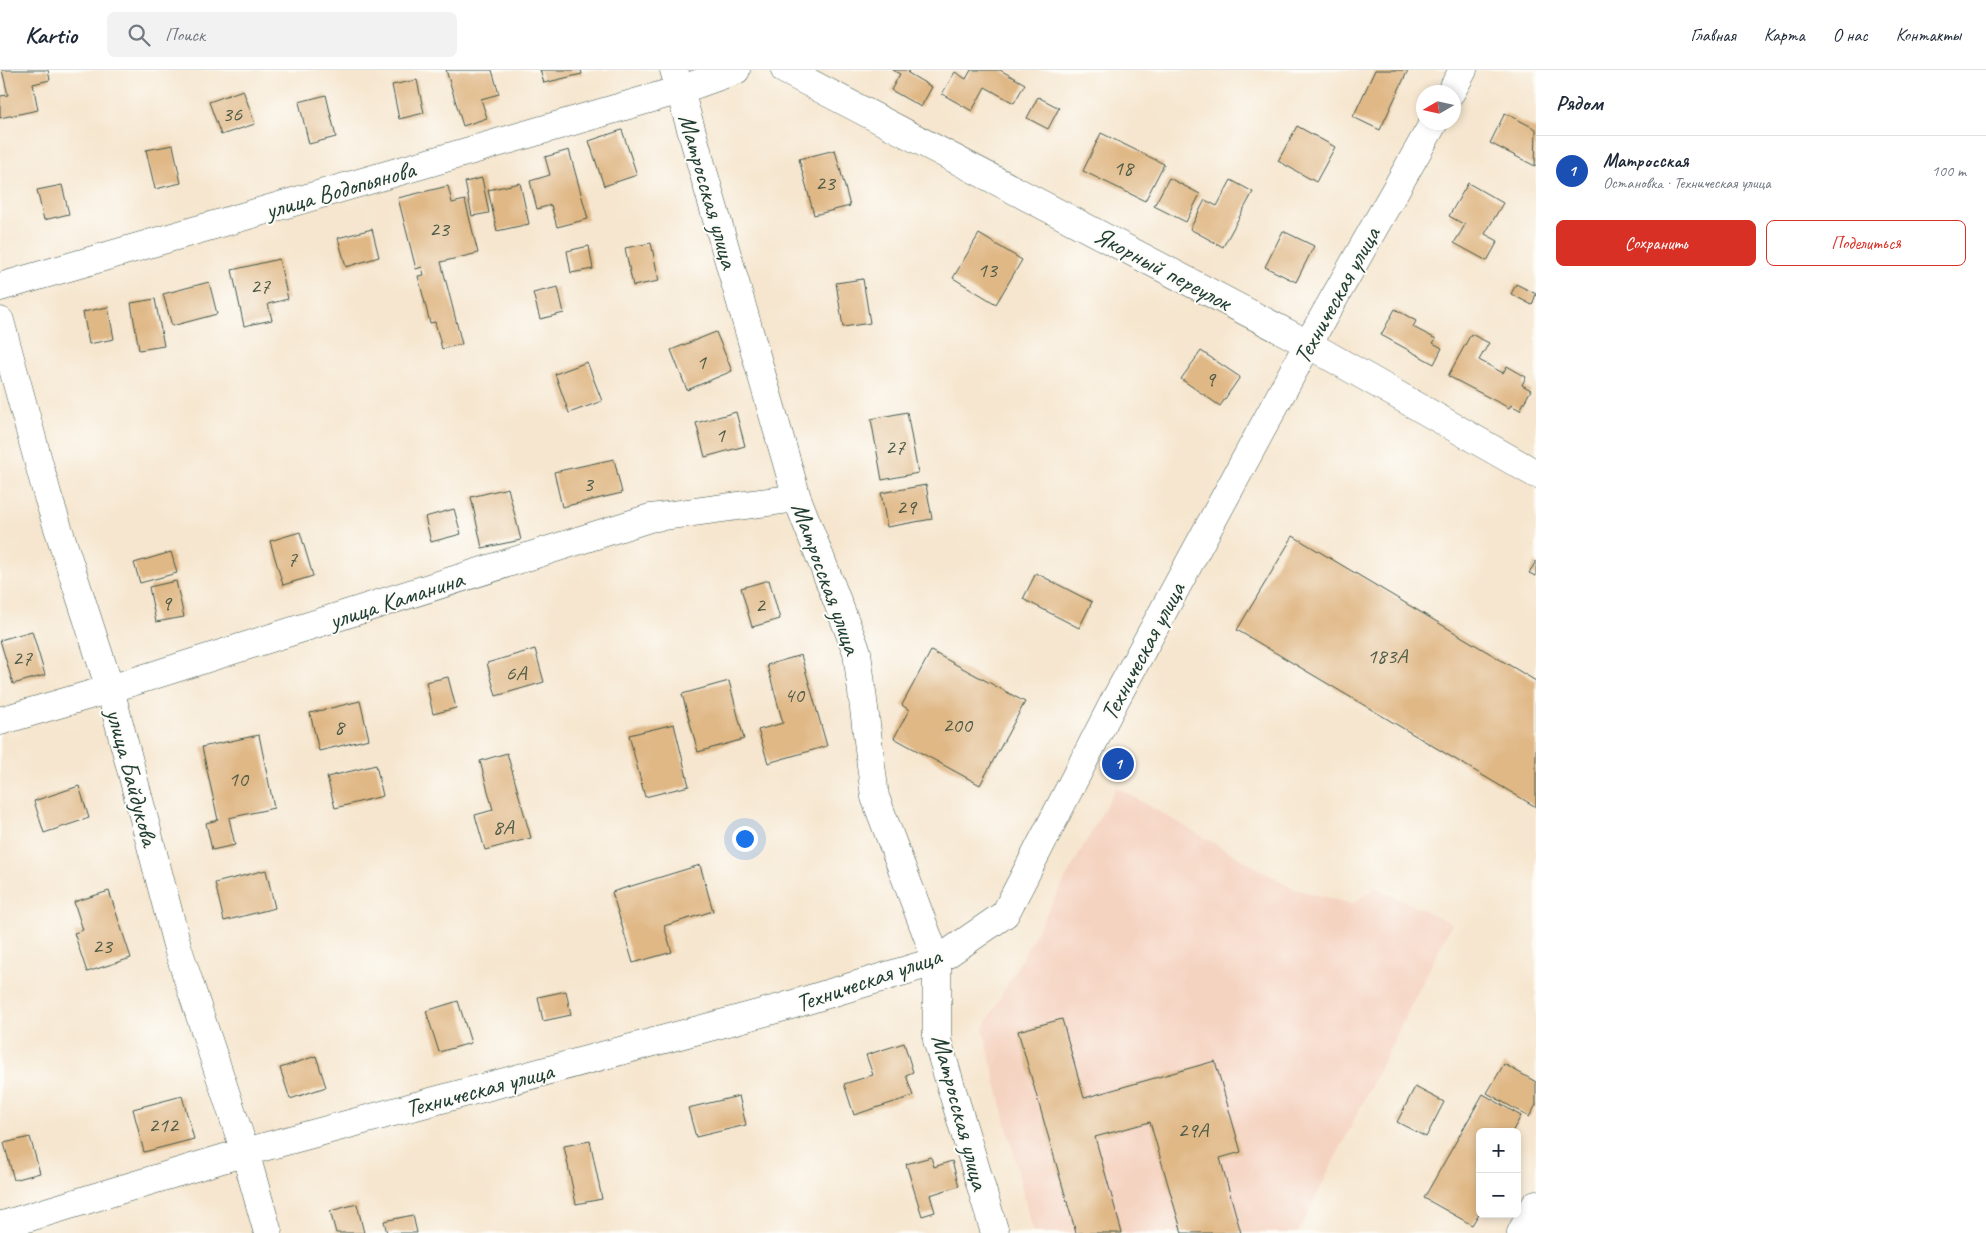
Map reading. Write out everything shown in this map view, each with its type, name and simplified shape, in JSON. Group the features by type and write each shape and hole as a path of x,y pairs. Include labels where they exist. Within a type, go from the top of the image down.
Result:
{"street":[{"path":"677,80 736,70"},
{"name":"Якорный переулок","path":"785,70 1308,344 1536,474"},
{"path":"1455,85 1463,70"},
{"name":"улица Водопьянова","path":"0,287 677,80"},
{"name":"Матросская улица","path":"677,80 797,498 857,652 875,797 937,961 937,1040 995,1233"},
{"name":"Техническая улица","path":"0,1226 245,1152 784,1007 937,961 1005,914 1115,700 1308,344 1429,130"},
{"name":"улица Байдукова","path":"0,321 48,497 110,689 178,949 245,1152 268,1233"},
{"name":"улица Каманина","path":"0,722 650,518 797,498"},
{"path":"1521,1233 1536,1204"}],"shaded area":[{"path":"1116,787 1294,889 1352,904 1375,888 1452,923 1298,1233 1033,1233 983,1029"}],"building":[{"path":"2,70 48,70 50,80 33,84 38,110 0,118 0,96 8,95"},
{"path":"446,70 492,70 499,94 481,99 487,118 463,126"},
{"path":"540,70 581,70 582,74 544,83"},
{"path":"892,70 910,70 908,73 932,87 921,107 891,90 900,74"},
{"path":"971,70 1000,70 1025,84 1014,103 985,87 972,111 942,94 955,72 966,79"},
{"path":"1375,70 1408,70 1380,130 1353,117"},
{"path":"417,80 424,113 399,119 392,85"},
{"path":"243,90 255,124 221,135 209,102"},
{"path":"326,95 336,137 309,144 299,102"},
{"path":"1038,97 1059,108 1048,129 1027,118"},
{"path":"1505,113 1536,129 1535,166 1490,143"},
{"path":"1297,126 1335,147 1316,182 1278,161"},
{"path":"622,130 637,175 604,186 589,141"},
{"path":"1101,133 1164,164 1145,201 1083,171"},
{"path":"173,145 181,183 155,189 146,150"},
{"path":"569,150 588,219 557,227 551,205 537,209 530,181 550,175 545,157"},
{"path":"835,150 850,206 814,215 799,159"},
{"path":"482,178 489,213 472,216 465,182"},
{"path":"1169,178 1200,194 1186,222 1154,206"},
{"path":"1231,180 1253,192 1223,247 1190,229 1205,200 1217,206"},
{"path":"520,183 529,224 497,231 488,190"},
{"path":"1468,183 1503,203 1485,234 1498,241 1487,261 1454,243 1465,225 1449,216"},
{"path":"62,185 69,214 44,220 37,190"},
{"path":"448,186 452,203 465,200 478,253 441,262 462,344 442,349 435,322 430,323 418,276 424,275 422,267 416,269 398,198"},
{"path":"372,229 379,257 346,267 338,238"},
{"path":"1283,231 1314,246 1296,282 1265,267"},
{"path":"979,234 1022,260 996,304 953,278"},
{"path":"651,243 659,281 633,286 625,248"},
{"path":"589,246 593,269 571,273 567,251"},
{"path":"279,259 288,299 268,304 272,320 244,326 232,270"},
{"path":"863,279 870,323 843,327 836,283"},
{"path":"209,282 217,314 172,326 163,294"},
{"path":"1516,284 1536,294 1532,305 1511,294"},
{"path":"558,287 564,313 540,319 533,293"},
{"path":"155,299 164,346 139,350 131,303"},
{"path":"108,307 114,339 89,344 83,312"},
{"path":"1395,309 1416,321 1413,327 1436,339 1433,343 1442,348 1434,364 1381,335"},
{"path":"716,332 732,371 687,390 671,350"},
{"path":"1471,334 1489,343 1479,360 1503,373 1507,366 1526,377 1522,385 1531,390 1520,410 1511,405 1509,408 1448,376"},
{"path":"1201,351 1240,377 1220,406 1181,379"},
{"path":"587,362 602,401 569,413 555,374"},
{"path":"736,412 745,446 705,457 696,423"},
{"path":"907,412 918,473 882,480 871,419"},
{"path":"614,459 622,493 562,507 554,472"},
{"path":"926,485 932,519 887,527 881,493"},
{"path":"508,488 521,540 482,548 471,497"},
{"path":"454,509 461,534 431,542 425,517"},
{"path":"300,532 313,576 283,585 270,541"},
{"path":"1293,536 1536,681 1536,807 1237,630"},
{"path":"171,552 177,573 140,583 134,563"},
{"path":"1536,561 1536,576 1529,573"},
{"path":"1036,573 1092,602 1079,628 1023,599"},
{"path":"769,580 780,619 752,627 741,588"},
{"path":"176,581 184,617 156,622 149,587"},
{"path":"32,631 45,675 13,684 0,640"},
{"path":"535,649 544,682 496,696 487,663"},
{"path":"931,651 1025,702 980,785 894,738 909,710 902,705"},
{"path":"801,655 827,746 768,763 758,730 783,723 767,665"},
{"path":"448,677 456,708 433,714 426,682"},
{"path":"729,681 744,739 698,752 682,694"},
{"path":"360,701 369,739 319,751 310,713"},
{"path":"674,724 689,786 645,797 629,735"},
{"path":"259,735 274,808 229,818 235,845 212,850 206,823 218,820 202,747"},
{"path":"507,753 531,838 485,850 475,815 493,810 480,761"},
{"path":"376,765 383,796 335,808 327,777"},
{"path":"79,786 89,818 44,833 34,801"},
{"path":"700,865 713,911 664,926 672,952 633,963 612,892"},
{"path":"266,870 275,908 224,921 215,883"},
{"path":"109,891 131,958 87,972 74,933 83,930 74,902"},
{"path":"566,991 571,1015 543,1021 538,997"},
{"path":"458,1001 471,1043 439,1052 426,1011"},
{"path":"1062,1019 1084,1098 1215,1061 1241,1152 1220,1158 1241,1233 1182,1233 1150,1122 1095,1137 1122,1233 1076,1233 1018,1031"},
{"path":"904,1043 913,1072 906,1075 913,1096 854,1115 844,1084 873,1075 866,1055"},
{"path":"316,1056 326,1087 290,1099 280,1068"},
{"path":"1504,1064 1536,1082 1536,1105 1529,1117 1487,1093"},
{"path":"1415,1087 1444,1102 1426,1137 1397,1122"},
{"path":"1483,1094 1521,1116 1514,1128 1476,1128 1476,1218 1472,1225 1424,1198"},
{"path":"182,1096 194,1139 144,1152 133,1109"},
{"path":"739,1096 746,1125 696,1137 688,1108"},
{"path":"30,1137 40,1173 14,1180 4,1143"},
{"path":"590,1141 602,1199 576,1204 564,1146"},
{"path":"931,1157 934,1167 952,1161 959,1186 930,1195 935,1212 922,1216 906,1164"},
{"path":"357,1204 364,1233 336,1233 330,1211"},
{"path":"413,1215 417,1233 387,1233 384,1221"}],"place":[{"name":"Матросская","path":"1118,764"}]}
